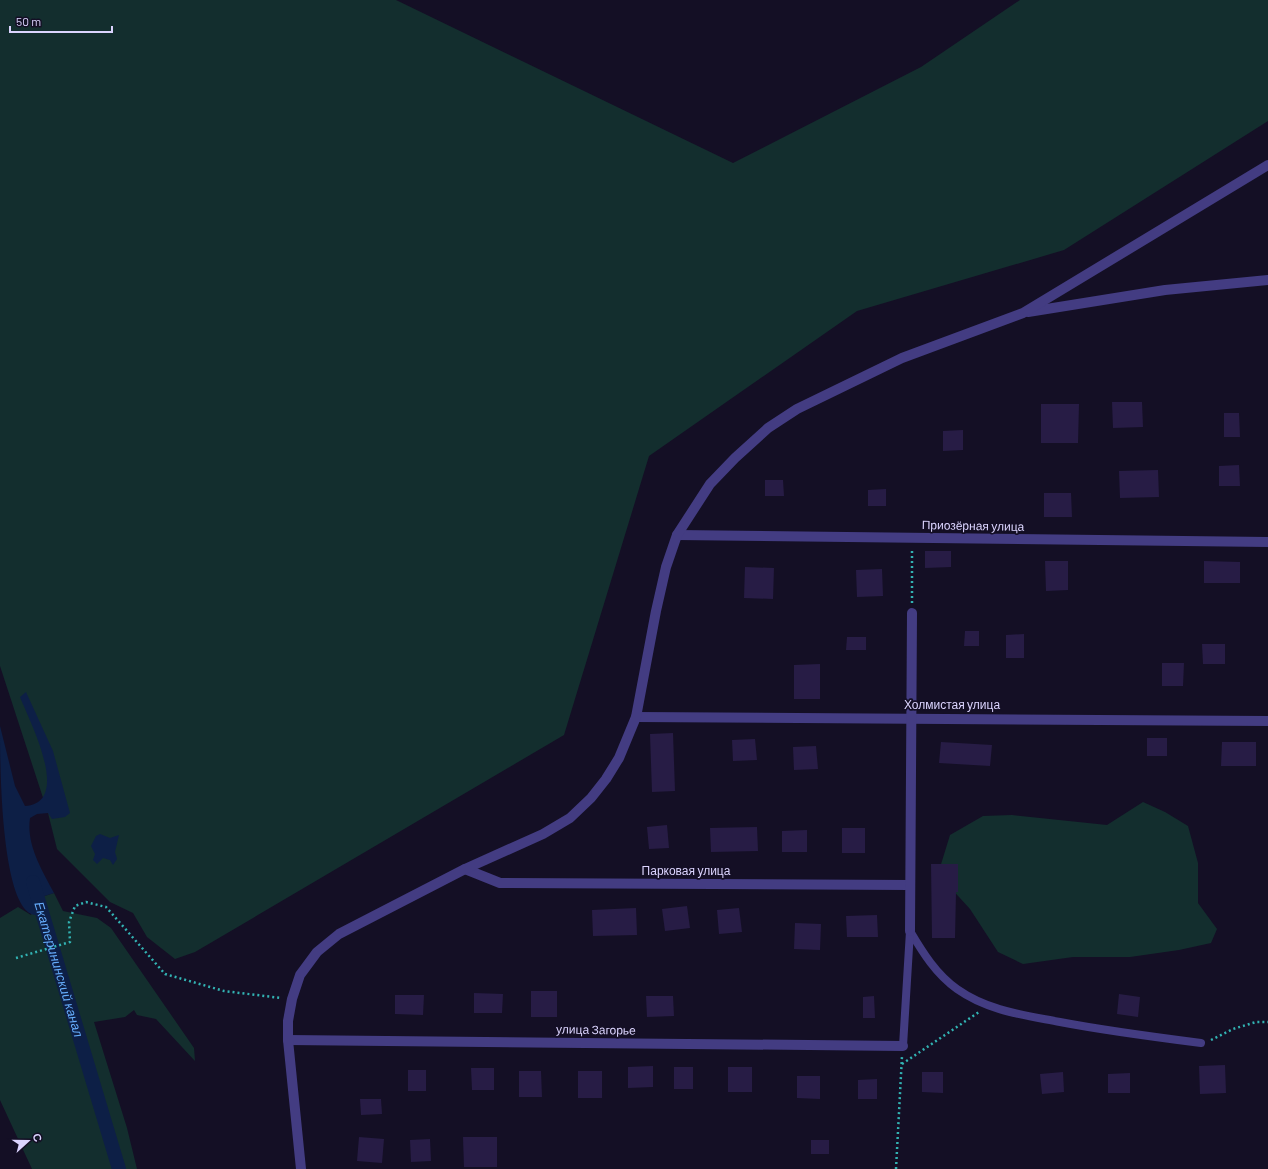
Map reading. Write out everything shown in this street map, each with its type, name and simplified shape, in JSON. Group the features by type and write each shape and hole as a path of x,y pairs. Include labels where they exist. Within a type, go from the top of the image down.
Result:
{"street":[{"path":"301,1169 288,1040 288,1021 292,999 300,975 317,952 339,934 465,869 543,834 570,818 590,798 609,774 619,758 636,717 656,611 666,567 677,535 710,484 730,463 768,428 797,409 902,358 1023,313 1268,165"},
{"path":"1023,313 1165,290 1268,280"},
{"name":"Приозёрная улица","path":"677,535 1268,542"},
{"path":"910,931 912,614"},
{"name":"Холмистая улица","path":"636,717 1268,721"},
{"name":"Парковая улица","path":"465,869 500,883 910,886"},
{"name":"улица Загорье","path":"288,1040 903,1046"}],"lane":[{"path":"910,931 930,964 957,989 987,1007 1106,1031 1201,1044"},
{"path":"903,1046 910,931"}],"path":[{"path":"912,538 912,614"},
{"path":"16,958 70,942 69,922 74,914 75,906 86,902 106,907 165,974 224,991 292,999"},
{"path":"902,1064 987,1007"},
{"path":"1201,1044 1215,1039 1233,1028 1256,1022 1268,1022"},
{"path":"896,1169 903,1046"}],"green space":[{"path":"0,0 396,0 733,163 921,67 1020,0 1268,0 1268,121 1064,250 857,311 649,456 564,735 195,952 175,959 147,937 133,913 110,902 57,849 48,813 0,666"},
{"path":"1143,802 1165,812 1188,826 1198,863 1198,903 1217,929 1211,943 1179,950 1130,957 1073,957 1023,964 998,952 970,909 938,874 950,835 983,816 1012,815 1107,825"},
{"path":"54,893 63,911 97,918 111,928 194,1048 195,1061 156,1019 137,1015 134,1010 125,1017 94,1022 127,1128 137,1169 32,1169 0,1100 0,918 18,907 31,915 38,898"}],"water":[{"path":"26,692 53,751 70,813 65,817 52,819 48,813 37,814 30,818 30,838 33,848 40,866 54,893 38,898 36,915 24,908 15,890 4,832 2,800 0,726 15,786 25,806 39,801 46,791 47,776 44,759 20,697"},
{"path":"100,834 110,838 119,835 115,852 117,859 113,865 110,860 103,858 97,864 93,860 95,854 91,846 96,836"}],"building":[{"path":"1112,402 1142,402 1143,427 1113,428"},
{"path":"1041,404 1079,404 1078,443 1041,443"},
{"path":"1224,413 1239,413 1240,437 1224,437"},
{"path":"963,430 963,450 943,451 943,431"},
{"path":"1239,465 1240,486 1219,486 1219,466"},
{"path":"1158,470 1159,497 1120,498 1119,471"},
{"path":"765,480 783,480 784,496 765,496"},
{"path":"886,489 886,506 868,506 868,490"},
{"path":"1044,493 1071,493 1072,517 1044,517"},
{"path":"925,551 951,551 951,567 925,568"},
{"path":"1045,561 1068,561 1068,590 1046,591"},
{"path":"1204,561 1240,562 1240,583 1204,583"},
{"path":"745,567 774,568 773,599 744,598"},
{"path":"882,569 883,596 857,597 856,570"},
{"path":"965,631 979,631 979,646 964,646"},
{"path":"1024,634 1024,658 1006,658 1006,635"},
{"path":"847,637 866,637 866,650 846,650"},
{"path":"1202,644 1225,644 1225,664 1203,664"},
{"path":"1162,663 1184,663 1183,686 1162,686"},
{"path":"820,664 820,699 794,699 794,665"},
{"path":"673,733 675,791 652,792 650,734"},
{"path":"1147,738 1167,738 1167,756 1147,756"},
{"path":"755,739 757,760 733,761 732,740"},
{"path":"941,742 992,745 990,766 939,763"},
{"path":"1222,742 1256,742 1256,766 1221,766"},
{"path":"816,746 818,769 794,770 793,747"},
{"path":"667,825 669,848 649,849 647,827"},
{"path":"757,827 758,851 711,852 710,828"},
{"path":"842,828 865,828 865,853 842,853"},
{"path":"807,830 807,852 782,852 782,831"},
{"path":"931,864 958,864 955,938 932,938"},
{"path":"687,906 690,928 665,931 662,909"},
{"path":"636,908 637,935 593,936 592,910"},
{"path":"739,908 742,932 719,934 717,910"},
{"path":"877,915 878,937 847,937 846,916"},
{"path":"795,923 821,924 820,950 794,949"},
{"path":"531,991 557,991 557,1017 531,1017"},
{"path":"474,993 503,994 502,1013 474,1013"},
{"path":"1119,994 1140,997 1138,1017 1117,1014"},
{"path":"395,995 424,995 423,1015 395,1014"},
{"path":"646,996 673,996 674,1016 647,1017"},
{"path":"874,996 875,1018 863,1018 863,997"},
{"path":"1225,1065 1226,1093 1200,1094 1199,1066"},
{"path":"653,1066 653,1087 628,1088 628,1067"},
{"path":"674,1067 693,1067 693,1089 674,1089"},
{"path":"728,1067 752,1067 752,1092 728,1092"},
{"path":"471,1068 494,1068 494,1090 472,1090"},
{"path":"408,1070 426,1070 426,1091 408,1091"},
{"path":"519,1071 541,1071 542,1097 519,1097"},
{"path":"578,1071 602,1071 602,1098 578,1098"},
{"path":"922,1072 943,1072 943,1093 922,1092"},
{"path":"1063,1072 1064,1092 1042,1094 1040,1074"},
{"path":"1130,1073 1130,1093 1108,1093 1108,1074"},
{"path":"797,1076 820,1076 820,1099 797,1098"},
{"path":"877,1079 877,1099 858,1099 858,1080"},
{"path":"360,1099 381,1099 382,1114 361,1115"},
{"path":"359,1137 384,1139 382,1163 357,1161"},
{"path":"463,1137 497,1137 497,1167 464,1167"},
{"path":"430,1139 431,1161 411,1162 410,1140"},
{"path":"811,1140 829,1140 829,1154 811,1154"}],"waterway":[{"name":"Екатерининский канал","path":"33,882 119,1169"}]}
